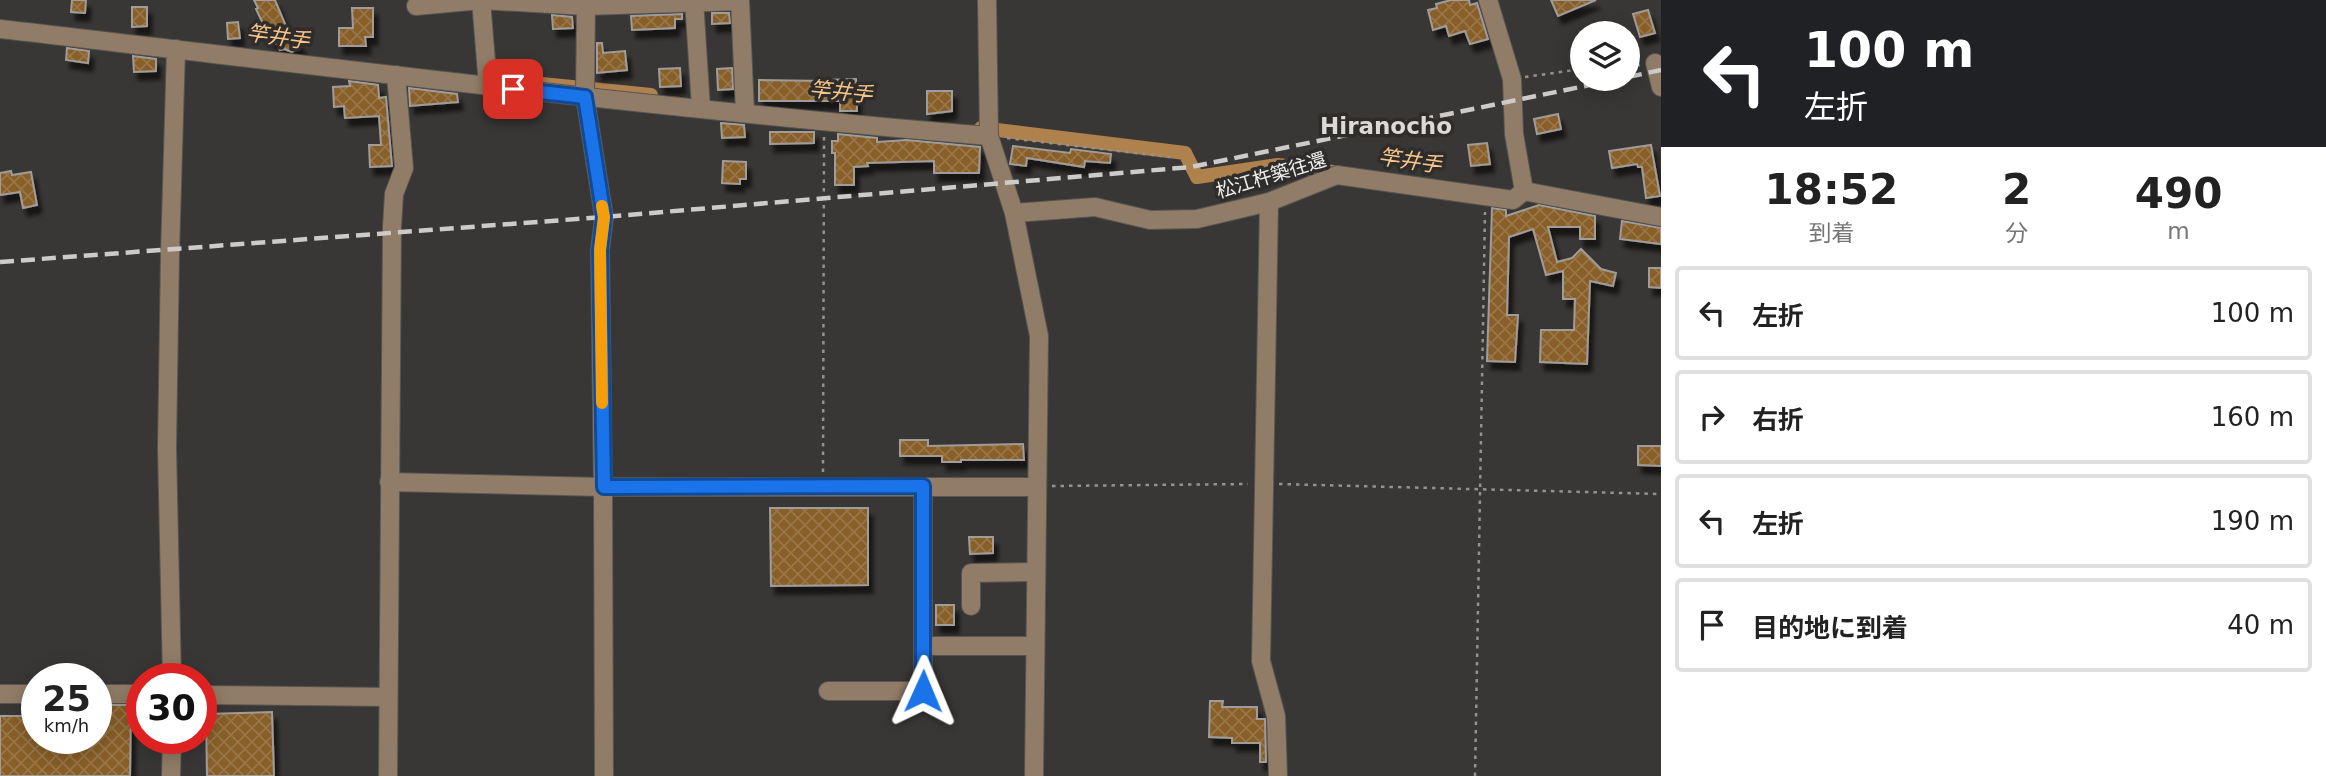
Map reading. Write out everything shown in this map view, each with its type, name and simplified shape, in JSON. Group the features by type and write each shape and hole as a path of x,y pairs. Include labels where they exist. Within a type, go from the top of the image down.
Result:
{"street":[{"path":"481,0 488,86"},
{"path":"416,6 481,0 586,6 740,1 745,112"},
{"path":"987,0 989,136 1014,213 1039,335 1034,776"},
{"path":"1488,0 1512,79 1514,134 1524,191"},
{"path":"694,1 701,108"},
{"path":"586,6 585,97 604,217 600,250 604,487 604,776"},
{"path":"0,29 585,97 989,136"},
{"path":"172,663 167,448 176,49"},
{"path":"1655,63 1661,87"},
{"path":"388,776 392,227 394,194 404,168 396,75"},
{"name":"松江杵築往還","path":"1014,213 1095,207 1150,220 1197,219 1269,202 1337,175 1513,200 1524,191 1661,217"},
{"path":"1269,202 1261,661 1276,716 1278,776"},
{"path":"389,482 604,487 1037,487"},
{"path":"828,691 923,691 923,486"},
{"path":"971,606 971,573 1036,572"},
{"path":"924,646 1035,646"},
{"path":"0,694 21,694"},
{"path":"217,695 388,698"},
{"path":"171,776 172,754"}],"path":[{"path":"1512,79 1570,71"},
{"path":"823,486 824,122"},
{"path":"989,136 1170,157"},
{"path":"1475,776 1485,195"},
{"path":"1037,487 1263,484 1661,494"}],"building":[{"path":"72,0 86,0 85,13 71,12"},
{"path":"254,0 275,0 290,36 294,34 301,47 292,52 280,50 274,40 271,41"},
{"path":"1451,0 1469,0 1470,5 1477,3 1488,39 1470,44 1465,31 1449,36 1446,26 1433,30 1428,10 1437,8 1436,4"},
{"path":"1551,0 1596,0 1558,16"},
{"path":"132,7 147,7 147,26 132,27"},
{"path":"352,8 373,8 373,37 365,37 366,46 339,46 339,28 353,28"},
{"path":"1648,10 1655,33 1640,37 1640,21 1635,21 1633,14"},
{"path":"712,13 729,13 730,23 712,24"},
{"path":"682,14 682,19 675,19 675,28 632,30 631,16"},
{"path":"552,15 572,17 573,28 553,29"},
{"path":"238,22 240,38 228,39 227,23"},
{"path":"597,43 602,43 603,53 625,51 627,70 597,73"},
{"path":"67,48 89,51 88,63 66,60"},
{"path":"133,56 156,59 156,71 134,72"},
{"path":"680,68 681,86 660,87 659,69"},
{"path":"732,68 733,89 718,90 717,69"},
{"path":"856,79 857,111 840,111 840,101 759,101 759,80"},
{"path":"349,81 378,85 379,98 386,97 392,166 370,167 369,145 381,145 379,116 345,118 344,106 334,107 333,87 350,86"},
{"path":"409,88 457,94 458,102 410,106"},
{"path":"927,91 952,91 952,111 927,114"},
{"path":"1558,114 1561,129 1537,134 1534,119"},
{"path":"721,123 744,125 745,137 722,138"},
{"path":"770,132 814,132 814,143 770,144"},
{"path":"838,134 877,138 877,142 907,140 980,147 979,173 934,173 934,161 867,163 868,166 854,167 854,185 835,185 835,153 832,153 832,141 838,141"},
{"path":"1487,143 1490,164 1471,166 1468,145"},
{"path":"1651,145 1660,196 1646,198 1642,167 1637,164 1612,168 1609,151"},
{"path":"1013,146 1070,153 1071,149 1111,154 1110,163 1085,161 1084,167 1027,158 1026,166 1010,164"},
{"path":"723,161 746,162 746,179 740,179 740,184 722,183"},
{"path":"11,171 12,175 31,172 37,205 23,208 20,192 0,195 0,173"},
{"path":"1539,205 1595,216 1595,239 1580,239 1580,227 1548,227 1557,262 1572,258 1581,249 1601,269 1616,273 1613,286 1590,281 1587,364 1540,362 1541,330 1574,330 1575,299 1563,299 1563,271 1546,275 1533,229 1509,237 1507,315 1518,315 1515,362 1487,361 1492,208 1506,210 1506,216"},
{"path":"1622,221 1661,228 1661,244 1620,239"},
{"path":"1649,268 1661,268 1661,288 1649,287"},
{"path":"900,440 928,440 928,446 1023,444 1024,460 942,462 942,456 900,456"},
{"path":"1638,446 1661,446 1661,466 1638,465"},
{"path":"770,508 868,508 868,585 771,586"},
{"path":"969,537 993,537 993,553 970,554"},
{"path":"936,605 954,605 954,625 936,625"},
{"path":"1210,701 1223,701 1222,707 1257,707 1257,719 1265,719 1266,762 1260,762 1260,743 1232,743 1232,738 1209,737"},
{"path":"112,705 126,705 126,754 130,754 130,776 0,776 0,716 21,716 21,754 112,754"},
{"path":"272,712 274,776 207,776 207,754 217,754 217,714"}],"waterway":[{"name":"竿井手","path":"542,84 651,95"},
{"name":"竿井手","path":"981,128 1185,153 1197,177 1278,165 1341,173"}],"railway":[{"path":"1640,74 1661,70"},
{"path":"0,262 604,217 1191,167 1570,89"}],"slow traffic":[{"path":"602,206 602,403"}],"district":[{"name":"Hiranocho","path":"1386,126"}],"route":[{"path":"513,89 585,97 604,217 600,250 604,487 923,486 923,691"}]}
